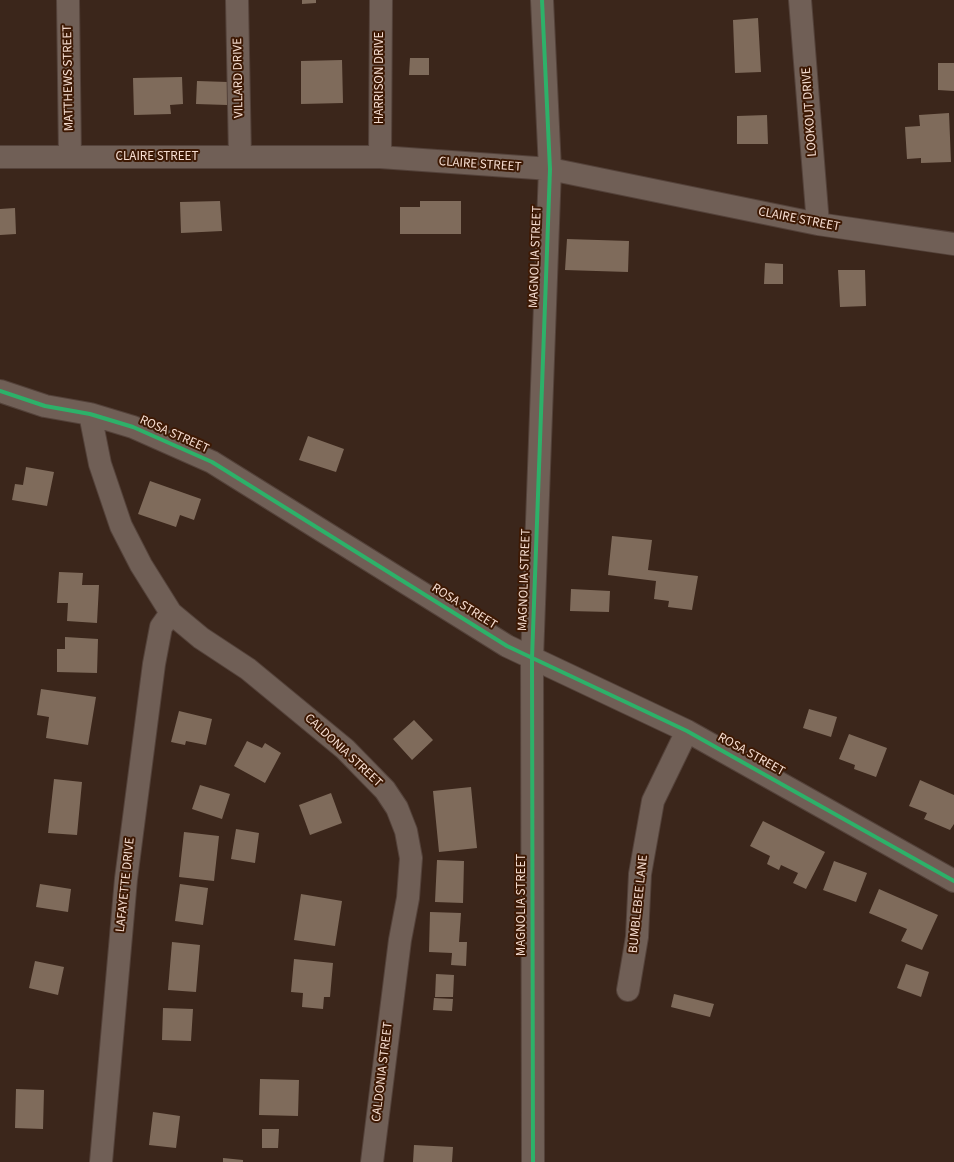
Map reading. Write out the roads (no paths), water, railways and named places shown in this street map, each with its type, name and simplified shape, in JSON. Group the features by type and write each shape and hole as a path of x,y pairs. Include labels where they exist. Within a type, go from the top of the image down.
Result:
{"street":[{"name":"MATTHEWS STREET","path":"68,0 70,157"},
{"name":"VILLARD DRIVE","path":"237,0 240,157"},
{"name":"HARRISON DRIVE","path":"380,157 381,0"},
{"name":"MAGNOLIA STREET","path":"533,1162 532,658 550,169 542,0"},
{"name":"LOOKOUT DRIVE","path":"800,0 818,224"},
{"name":"CLAIRE STREET","path":"0,157 380,157 550,169 818,224 954,244"},
{"name":"ROSA STREET","path":"0,392 45,406 90,414 133,427 212,462 507,646 687,731 954,881"},
{"name":"CALDONIA STREET","path":"90,414 100,464 121,526 141,565 171,613 201,638 248,669 345,749 385,790 397,808 406,831 411,858 408,898 400,940 372,1162"},
{"name":"LAFAYETTE DRIVE","path":"101,1162 126,879 154,664 161,627 171,613"},
{"name":"BUMBLEBEE LANE","path":"628,990 637,937 640,874 653,801 687,731"}]}
